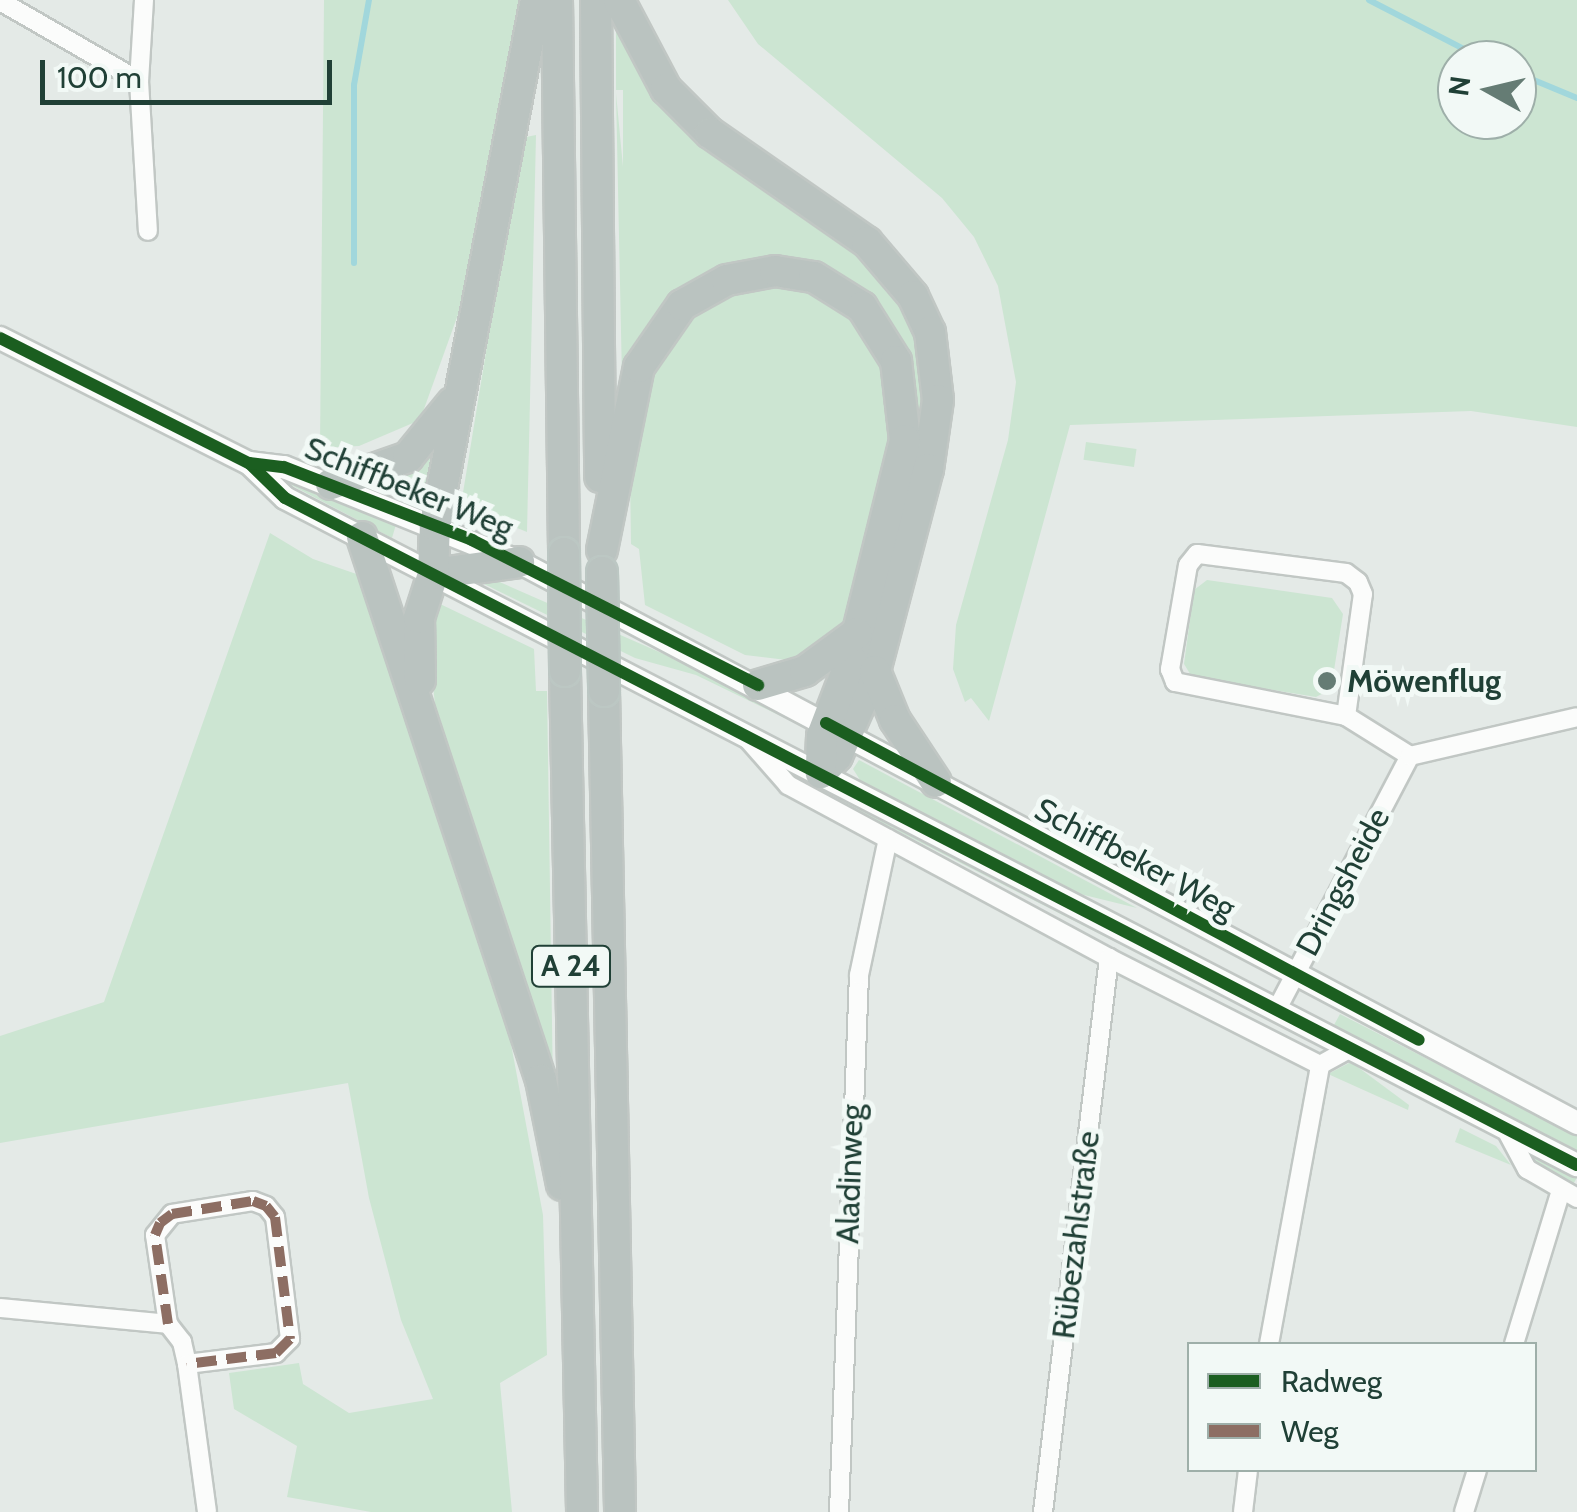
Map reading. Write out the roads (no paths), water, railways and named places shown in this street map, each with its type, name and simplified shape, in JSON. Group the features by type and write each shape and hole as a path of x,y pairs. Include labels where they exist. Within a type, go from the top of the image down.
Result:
{"highway":[{"path":"426,724 420,618 434,574 435,525 536,0"},
{"name":"A 24","path":"558,0 582,1512"},
{"name":"A 24","path":"596,0 620,1512"},
{"path":"620,0 666,89 710,133 867,242 913,296 930,332 938,400 928,469 875,670 837,729"},
{"path":"602,561 625,416 658,332 695,295 726,280 775,271 814,277 848,296 876,322 896,362 905,398 901,470 857,633 837,729 821,773"},
{"path":"331,484 408,457 440,424 462,377"},
{"path":"362,537 541,1080 577,1261"},
{"path":"434,574 519,562"},
{"path":"758,685 805,670 857,633"},
{"path":"875,670 895,720 936,782"}],"main road":[{"name":"Schiffbeker Weg","path":"0,338 250,463 331,484 519,562 758,685 1577,1123"},
{"name":"Schiffbeker Weg","path":"250,463 285,498 1577,1165"}],"street":[{"path":"144,0 140,81 148,231"},
{"path":"0,2 140,81"},
{"path":"1346,716 1364,594 1358,582 1346,573 1197,554 1188,565 1170,670 1174,682 1346,716 1410,756 1577,717"},
{"name":"Schiffbeker Weg","path":"743,733 788,785 1110,958 1320,1065"},
{"name":"Dringsheide","path":"1277,1009 1410,756"},
{"name":"Aladinweg","path":"839,1512 859,975 888,839"},
{"name":"Rübezahlstraße","path":"1043,1512 1110,958"},
{"path":"1269,1342 1320,1065 1351,1048"},
{"path":"1505,1128 1527,1169 1569,1194 1515,1342"},
{"path":"187,1364 276,1353 290,1338 275,1217 266,1206 204,1209 160,1222 155,1235 168,1324 182,1342 187,1364 207,1512"},
{"path":"0,1308 168,1324"},
{"path":"1243,1512 1248,1472"},
{"path":"1464,1512 1475,1472"}],"waterway":[{"path":"354,263 354,85 369,0"},
{"path":"1369,0 1446,40"},
{"path":"1537,81 1577,98"}],"place":[{"name":"Möwenflug","path":"1327,681"}]}
